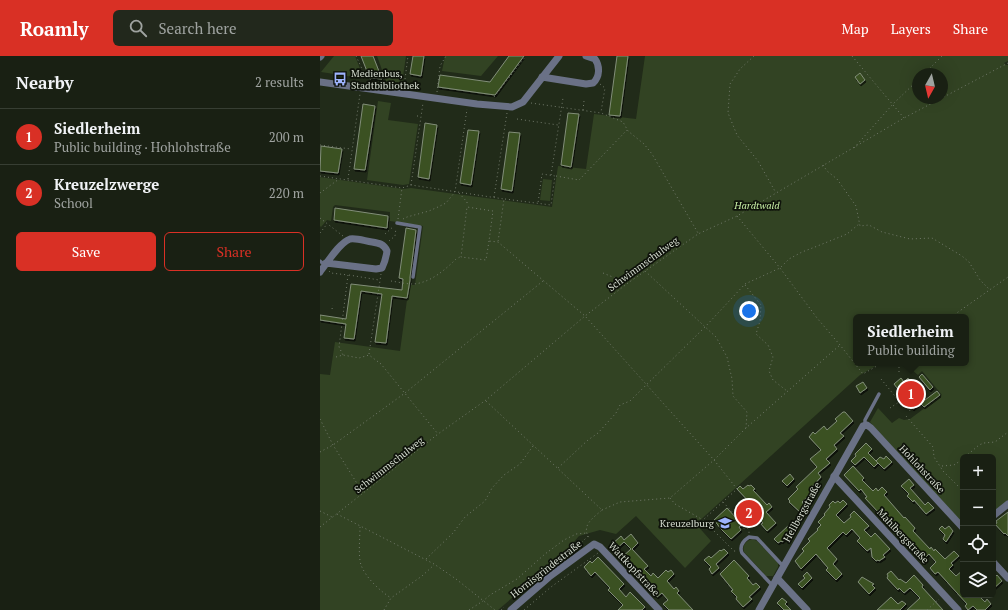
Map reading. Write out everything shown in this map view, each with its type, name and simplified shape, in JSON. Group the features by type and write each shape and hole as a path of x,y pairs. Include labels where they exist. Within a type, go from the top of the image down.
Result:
{"street":[{"path":"320,82 468,103 508,107 516,106 523,102 559,56"},
{"path":"542,77 586,84 593,83 597,78 599,67 598,63 593,58 586,56"},
{"path":"356,239 377,243 384,246 387,251 386,260 382,268 371,270 323,266 343,243 348,240 356,239"},
{"name":"Hellbergstraße","path":"759,610 860,429 865,425"},
{"name":"Hohlohstraße","path":"865,425 871,428 961,526"},
{"name":"Mahlbergstraße","path":"834,476 958,610"},
{"path":"996,514 1008,504"},
{"name":"Wattkopfstraße","path":"593,543 603,549 659,610"},
{"name":"Hornisgrindestraße","path":"511,610 549,577 593,543"},
{"path":"996,565 1007,577"},
{"path":"777,578 807,610"}],"lane":[{"path":"397,223 420,227 413,277"},
{"path":"865,425 865,420 879,394"},
{"path":"772,586 742,553 741,550 743,543 750,537 757,538 783,566"}],"path":[{"path":"356,56 363,71 362,79"},
{"path":"403,93 408,56"},
{"path":"436,98 440,66 446,56"},
{"path":"494,97 526,56"},
{"path":"754,56 740,69 730,84 728,113 737,135 758,161 776,193"},
{"path":"852,56 904,118"},
{"path":"930,68 942,56"},
{"name":"Schwimmschulweg","path":"320,527 438,434 486,400 585,316 645,270 698,234 737,216 904,118 1008,63"},
{"path":"596,81 605,88 601,113"},
{"path":"853,149 893,104 912,86"},
{"path":"348,180 361,87"},
{"path":"411,185 424,96"},
{"path":"551,176 562,98"},
{"path":"582,110 584,101"},
{"path":"523,102 601,113 622,122 627,130 644,144 652,154 698,234"},
{"path":"397,223 407,217 438,207 446,202 455,192 468,103"},
{"path":"494,197 508,107"},
{"path":"517,119 559,125"},
{"path":"538,203 542,174 579,180 627,130"},
{"path":"320,145 352,149"},
{"path":"823,165 827,171 837,179 856,206 859,224"},
{"path":"320,176 402,188 411,185 551,205 555,176"},
{"path":"320,193 339,178"},
{"path":"398,213 402,188"},
{"path":"458,192 467,202 461,257"},
{"path":"498,242 504,199"},
{"path":"391,281 411,284 423,282 436,276 456,259 461,257 486,260 493,211 467,207"},
{"path":"737,216 780,268 817,318 853,361"},
{"path":"320,218 348,240"},
{"path":"384,246 395,236 397,223 385,234"},
{"path":"320,233 327,224"},
{"path":"558,468 588,440 598,433 616,413 620,405 630,401 647,385 744,284 780,268 784,263 802,252 827,241 836,239 853,230 859,224"},
{"path":"859,224 860,226 869,225 882,232 910,239 932,238 962,256 969,262 980,280 990,290"},
{"path":"489,241 498,242 585,316 714,460 737,488 703,520"},
{"path":"323,266 331,273 380,280"},
{"path":"369,356 382,268"},
{"path":"645,270 716,336 727,357 732,379 733,396 747,412 746,428"},
{"path":"603,273 628,283"},
{"path":"343,355 340,347 340,339 348,275"},
{"path":"955,314 1008,277"},
{"path":"320,452 405,393 544,281"},
{"path":"744,284 760,305 760,321 756,334 768,345 773,357 769,371 773,380 788,391"},
{"path":"593,543 587,533 587,524 602,510 620,502 670,498 840,345"},
{"path":"336,357 343,355 358,358 369,356 381,364 438,434"},
{"path":"857,366 864,374 877,366"},
{"path":"899,366 900,372"},
{"path":"881,379 911,412"},
{"path":"486,400 602,510"},
{"path":"890,408 901,400"},
{"path":"906,416 933,447 934,457 940,466 962,490"},
{"path":"320,419 363,494"},
{"path":"969,454 984,443 995,442 1008,432"},
{"path":"426,560 453,533 465,517 485,501 492,488 504,475 520,464 534,446"},
{"path":"940,466 954,465 960,461"},
{"path":"670,498 676,504 703,520 734,551 741,550"},
{"path":"723,502 749,530 750,537"},
{"path":"737,517 751,504"},
{"path":"320,511 333,517"},
{"path":"336,514 434,564 456,579 483,602 495,610"},
{"path":"741,522 747,516"},
{"path":"738,523 744,530 746,527"},
{"path":"360,526 361,564 366,574 384,593 391,598"},
{"path":"469,610 483,602 490,595 517,579 545,554 564,540 576,534 587,533"},
{"path":"524,610 551,587 603,549"},
{"path":"384,610 391,598 422,576 434,564"},
{"path":"927,610 944,594"}],"green space":[{"path":"334,56 355,56 361,71 360,78 321,72"},
{"path":"377,56 406,56 402,83 386,81"},
{"path":"445,56 498,56 481,76 442,71"},
{"name":"Hardtwald","path":"645,56 1008,56 1008,61 1004,63 1008,65 1008,500 996,510 996,454 960,454 960,521 870,422 878,408 892,423 899,418 904,420 910,419 942,395 922,371 918,375 907,366 969,366 969,314 853,314 853,366 876,366 860,375 696,524 711,541 685,568 636,516 616,534 600,530 579,536 564,553 498,610 320,610 320,374 330,375 335,342 400,351 409,285 415,285 423,226 390,221 390,212 335,205 333,207 331,221 327,220 321,227 320,177 403,189 411,188 552,207 558,166 586,169 594,114 636,119"},
{"path":"378,101 391,103 388,120 418,124 409,184 403,185 367,180"},
{"path":"543,179 552,180 550,201 540,200"},
{"path":"752,539 757,541 778,563 778,567 773,576 766,576 744,552 745,544"}],"building":[{"path":"361,56 373,56 382,79 370,79"},
{"path":"413,56 424,56 421,76 410,74"},
{"path":"509,56 524,56 495,95 438,87 440,75 490,82"},
{"path":"617,56 628,56 620,116 609,115"},
{"path":"860,73 865,80 860,84 855,77"},
{"path":"363,104 375,106 365,170 354,169"},
{"path":"568,113 579,114 571,167 561,165"},
{"path":"425,123 437,125 429,179 418,177"},
{"path":"468,130 479,131 471,185 460,183"},
{"path":"509,132 520,133 512,191 501,189"},
{"path":"321,146 342,149 338,173 320,171"},
{"path":"335,208 388,216 387,228 334,220"},
{"path":"406,228 416,230 407,298 392,296 386,343 375,342 382,294 361,291 354,339 344,338 346,324 320,320 320,315 346,319 351,284 402,290 403,279 399,278"},
{"path":"922,374 933,387 930,390 919,377"},
{"path":"901,378 904,382 908,378 925,400 937,391 940,395 924,407 920,403 913,409 894,384"},
{"path":"863,382 867,388 860,393 856,386"},
{"path":"845,412 853,421 840,433 844,436 834,445 837,449 826,459 830,463 818,473 821,477 810,489 813,492 802,502 806,507 800,512 789,502 790,501 788,499 798,489 796,487 817,467 810,459 821,450 809,437 813,432 815,434 824,426 827,430 837,421 835,419"},
{"path":"866,443 872,449 868,453 878,463 874,467 864,457 855,465 851,461 856,456 855,454"},
{"path":"886,456 892,462 884,469 876,461 880,457 884,459"},
{"path":"853,466 864,478 862,480 873,491 876,488 878,491 882,487 887,492 884,495 915,528 913,531 930,549 931,547 934,551 935,549 945,559 954,551 959,556 951,563 953,565 949,569 956,576 960,573 960,596 938,572 935,574 930,568 936,562 929,554 923,560 865,498 867,497 861,489 859,491 844,475"},
{"path":"790,474 794,479 787,486 782,481"},
{"path":"909,479 914,485 910,488 925,505 928,502 934,508 926,514 914,500 913,502 907,496 909,494 901,486"},
{"path":"748,485 751,485 755,489 753,490 767,505 769,503 772,507 766,512 776,523 767,531 761,524 763,523 754,514 739,527 741,530 731,539 714,520 727,508 737,519 752,505 737,489 740,486 743,489"},
{"path":"843,500 847,504 836,515 844,523 851,517 850,515 854,511 869,526 864,530 871,537 875,533 890,549 883,555 885,557 879,561 876,561 872,557 871,548 867,551 857,541 860,538 852,529 846,535 843,532 827,548 837,559 833,564 842,574 836,580 826,570 828,568 816,554 801,569 795,561 804,551 802,549 810,541 808,539 818,530 817,529 821,525 818,522 825,515 824,514 830,507 829,505 833,501 835,503 838,501 840,503"},
{"path":"1008,512 1008,536 1005,533 1004,534 996,525 996,521"},
{"path":"789,525 792,529 787,534 789,536 782,542 781,541 778,543 774,539"},
{"path":"942,526 945,529 949,526 953,531 946,542 943,539 945,535 939,529"},
{"path":"631,534 638,543 632,549 648,566 644,569 651,576 653,573 658,578 666,570 668,572 671,570 674,574 667,581 674,589 676,587 679,591 677,593 693,610 669,610 663,604 668,600 662,593 657,597 621,558 631,549 624,542 615,550 611,545 621,536 624,540"},
{"path":"724,549 728,553 716,564 719,568 712,574 709,569 711,567 704,560 709,556 711,558 720,550 721,551"},
{"path":"598,557 624,584 619,589 626,597 630,592 645,607 642,610 618,610 623,605 608,590 610,588 595,572 591,576 584,567 590,561 592,563"},
{"path":"734,560 749,576 747,578 753,585 756,583 760,587 749,597 752,599 743,607 731,591 733,590 720,574"},
{"path":"891,571 899,580 900,579 906,583 914,575 923,585 922,587 943,610 907,610 920,598 910,588 904,593 899,588 898,590 887,578 887,574"},
{"path":"807,572 812,578 802,588 798,584 805,578 803,576"},
{"path":"997,575 1002,581 996,586"},
{"path":"862,577 874,584 872,585 875,588 869,594 858,582"},
{"path":"891,597 898,604 902,601 906,604 900,610 877,610"},
{"path":"782,598 787,602 785,604 791,610 784,610 777,603"},
{"path":"962,598 981,598 985,602 987,599 991,604 985,610 977,610 973,606 968,610 965,606 967,604"}],"place":[{"name":"Medienbus, Stadtbibliothek","path":"340,79"},
{"name":"Siedlerheim","path":"911,394"},
{"name":"Kreuzelzwerge","path":"749,513"},
{"name":"Kreuzelburg","path":"725,523"}]}
